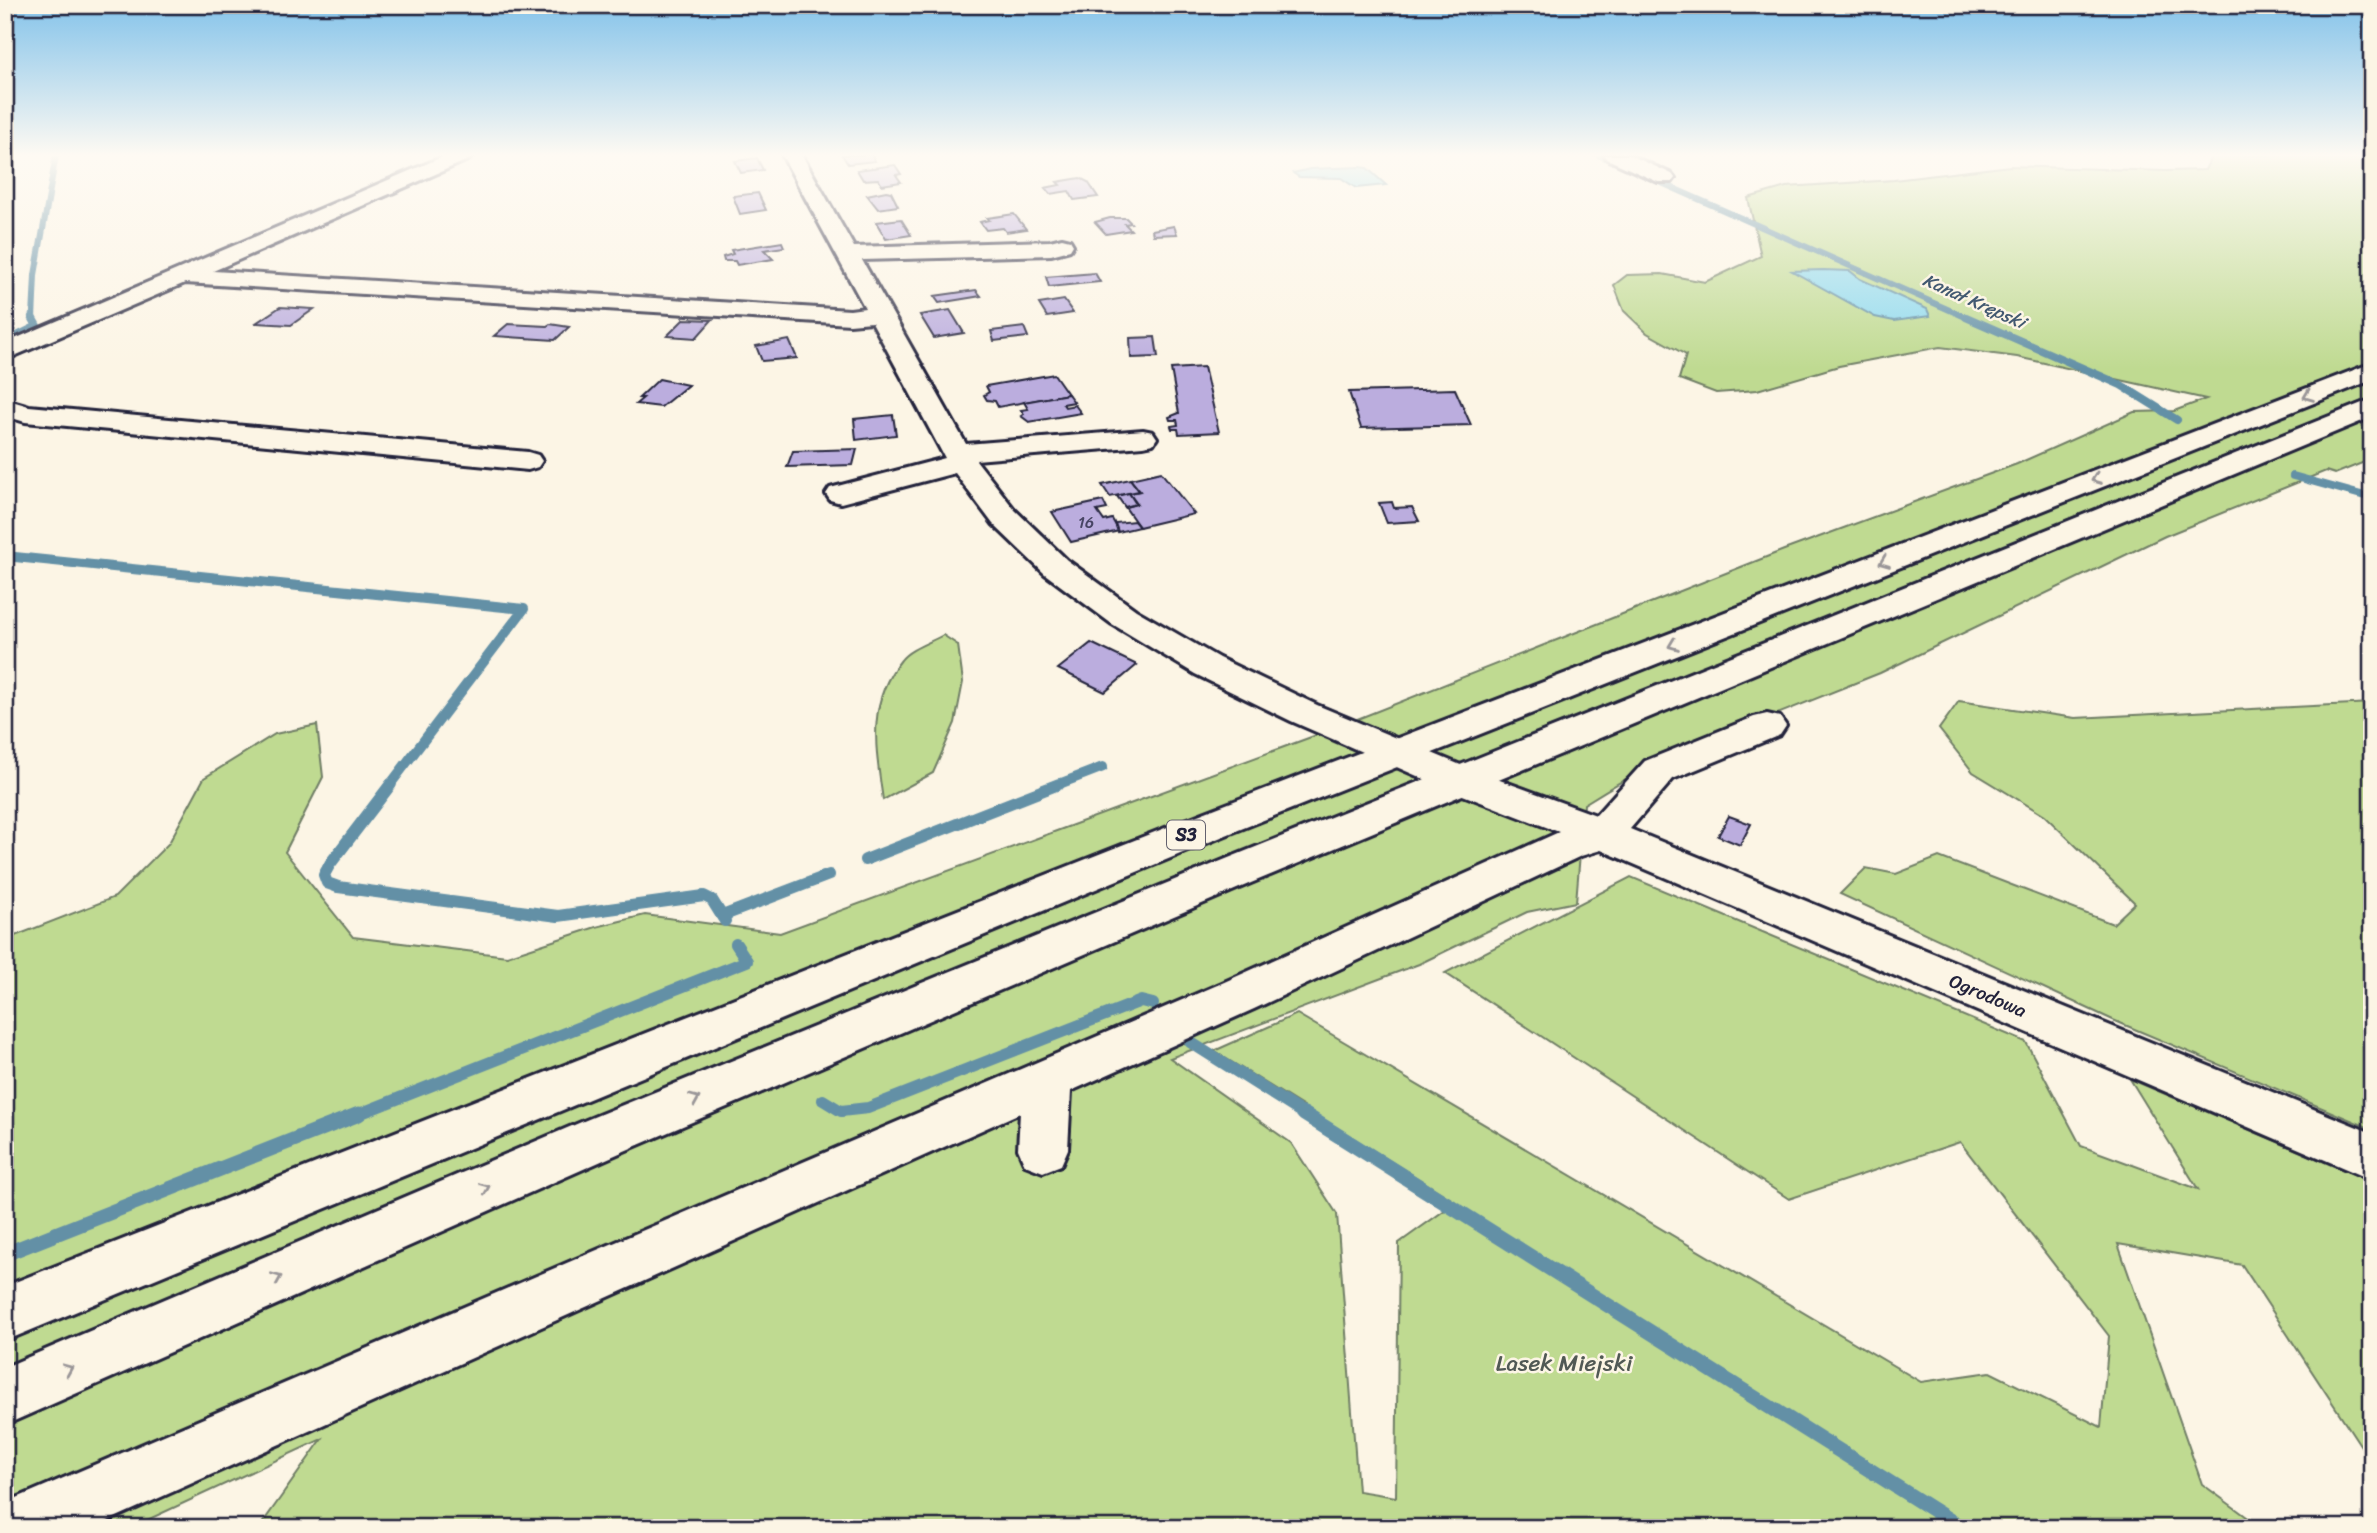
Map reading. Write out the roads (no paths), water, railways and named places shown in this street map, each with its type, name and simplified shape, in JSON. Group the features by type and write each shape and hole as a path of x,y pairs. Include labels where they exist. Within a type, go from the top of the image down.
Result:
{"main road":[{"path":"5,352 296,227"},
{"name":"Ogrodowa","path":"837,227 863,269 880,314 960,458 1023,537 1087,592 1162,641 1304,713 1397,753 1552,813 2372,1157"},
{"path":"863,269 1062,245"},
{"path":"927,274 1015,271"},
{"path":"180,276 850,317 880,314"},
{"name":"S3","path":"5,1314 923,941 2372,371"},
{"path":"5,407 39,415 528,461"},
{"path":"5,1396 604,1136 1461,780 2372,407"},
{"path":"841,494 960,458 1143,438"},
{"path":"20,1528 1238,996 1569,844 1604,835 1645,783 1659,771 1767,726"},
{"path":"1043,1149 1047,1080"}],"water":[{"path":"1792,271 1850,271 1860,279 1927,309 1930,316 1894,321 1875,317"}],"waterway":[{"path":"33,319 35,275 43,227"},
{"name":"Kanał Krępski","path":"1761,227 1970,319"},
{"name":"Kanał Krępski","path":"1966,317 2121,385 2177,420"},
{"path":"5,342 37,326 33,319"},
{"name":"Kanał Krępski","path":"2293,476 2372,498"},
{"path":"5,556 524,609 389,786"},
{"path":"1054,786 1103,767"},
{"path":"391,784 330,864 324,875 327,883 338,887 558,916 704,896 712,900 725,921"},
{"path":"865,860 1059,784"},
{"path":"722,916 829,875"},
{"path":"354,1116 747,961 736,944"},
{"path":"823,1100 841,1111 868,1108 1141,1001 1153,1004"},
{"path":"1190,1042 1307,1116"},
{"path":"5,1254 359,1114"},
{"path":"1304,1114 1962,1528"}],"park label":[{"name":"Lasek Miejski","path":"1564,1363"}]}
